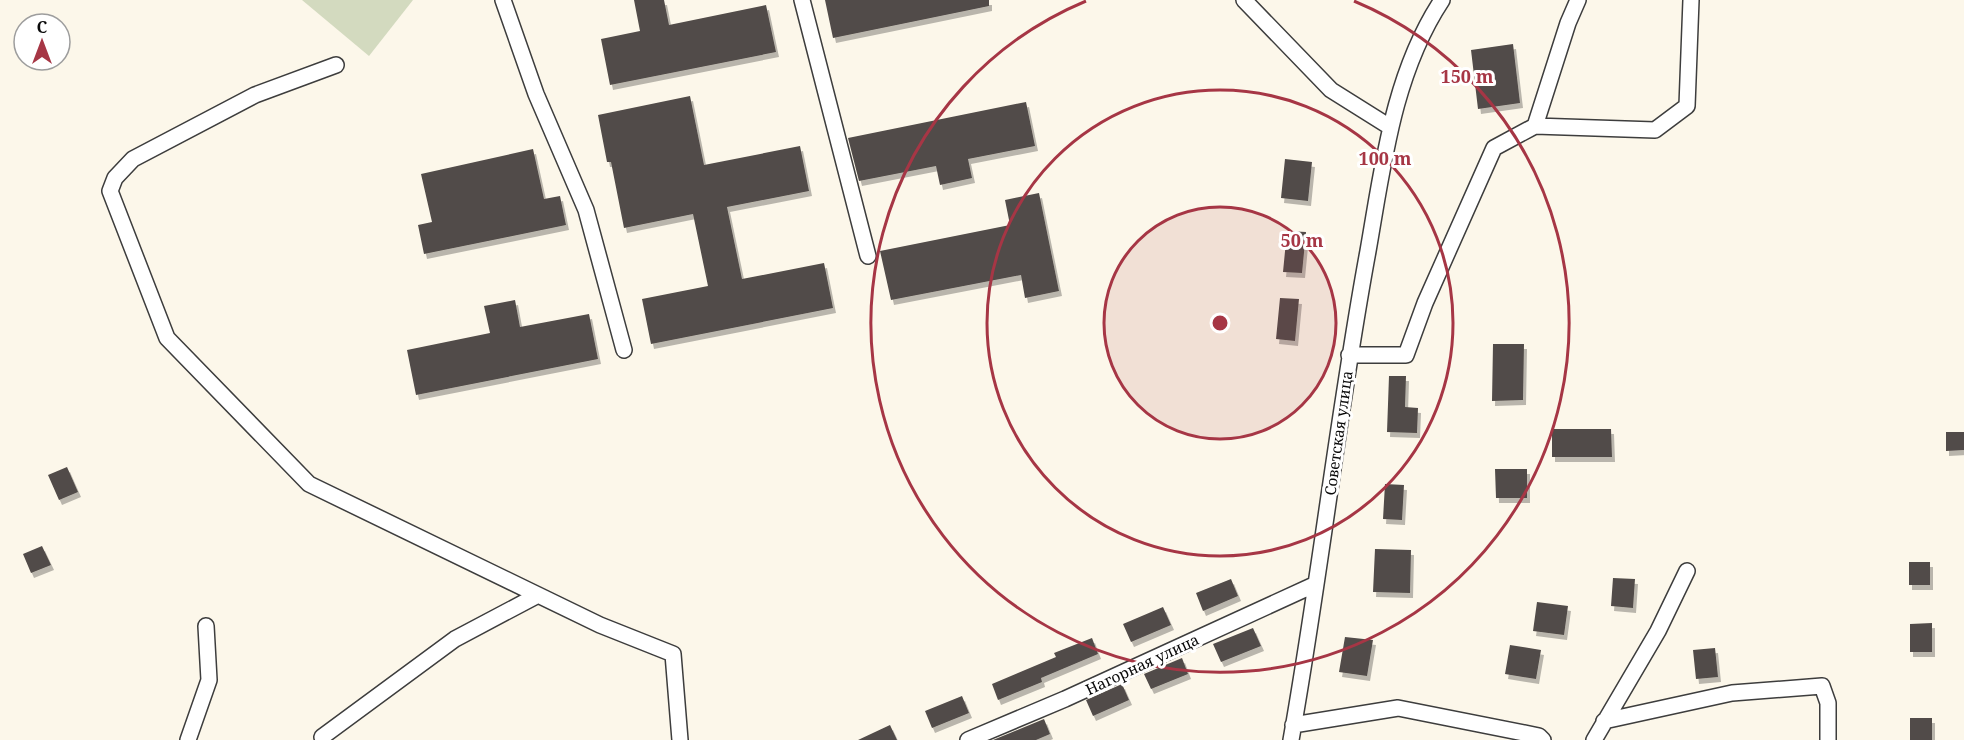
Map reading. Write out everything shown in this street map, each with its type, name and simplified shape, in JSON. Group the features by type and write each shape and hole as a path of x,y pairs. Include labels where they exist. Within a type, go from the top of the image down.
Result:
{"street":[{"path":"503,0 536,94 586,210 624,350"},
{"path":"802,0 868,256"},
{"path":"1244,0 1331,90 1390,127"},
{"name":"Советская улица","path":"1292,732 1349,355 1390,127 1409,67 1426,24 1442,0"},
{"path":"1535,126 1568,23 1578,0"},
{"path":"1349,355 1406,355 1425,303 1494,148 1535,126 1655,130 1687,106 1691,0"},
{"path":"336,65 255,95 133,159 115,178 110,191 167,338 309,484 600,625 673,654 680,740"},
{"path":"1594,740 1658,631 1687,572"},
{"name":"Нагорная улица","path":"968,740 1065,699 1316,584"},
{"path":"322,737 455,639 538,595"},
{"path":"188,740 209,680 206,626"},
{"path":"1604,722 1732,693 1822,686 1828,703 1828,740"},
{"path":"1292,732 1398,708 1541,738"}],"green space":[{"path":"302,0 413,0 369,56"}],"building":[{"path":"634,0 664,0 669,25 766,5 776,52 610,85 601,39 640,31"},
{"path":"825,0 989,0 989,6 833,38"},
{"path":"1513,44 1520,103 1478,109 1471,50"},
{"path":"690,96 704,165 800,146 809,191 727,207 742,279 824,263 833,308 651,344 642,299 708,286 693,214 624,228 611,162 607,162 598,115"},
{"path":"1026,102 1035,146 968,159 972,178 940,185 936,166 859,181 848,138"},
{"path":"533,149 544,199 560,196 566,225 424,254 418,225 432,222 421,174"},
{"path":"1285,159 1312,162 1308,201 1281,198"},
{"path":"1039,193 1059,291 1025,298 1021,275 891,300 880,251 1010,225 1005,200"},
{"path":"1287,231 1306,232 1302,273 1283,272"},
{"path":"1280,298 1299,299 1295,341 1276,339"},
{"path":"515,300 520,327 589,314 598,359 416,395 407,350 490,333 484,306"},
{"path":"1493,344 1524,344 1523,400 1492,401"},
{"path":"1389,376 1406,376 1405,407 1418,408 1417,433 1387,432"},
{"path":"1552,429 1611,429 1612,457 1552,457"},
{"path":"1946,432 1964,432 1964,450 1946,451"},
{"path":"67,467 78,492 59,500 48,475"},
{"path":"1495,469 1527,469 1527,498 1496,498"},
{"path":"1385,484 1404,485 1402,520 1383,519"},
{"path":"42,546 51,565 31,573 23,554"},
{"path":"1375,549 1411,550 1410,593 1373,592"},
{"path":"1909,562 1930,562 1930,585 1909,585"},
{"path":"1613,578 1635,579 1633,608 1611,606"},
{"path":"1231,579 1238,596 1203,611 1196,593"},
{"path":"1537,602 1568,606 1564,635 1533,631"},
{"path":"1163,607 1171,625 1131,642 1123,624"},
{"path":"1932,623 1932,652 1910,652 1910,624"},
{"path":"1253,628 1261,646 1221,662 1213,644"},
{"path":"1345,637 1373,640 1367,676 1339,672"},
{"path":"1092,638 1098,654 1041,678 1042,682 998,700 992,684 1056,657 1054,653"},
{"path":"1510,645 1541,650 1536,679 1505,674"},
{"path":"1715,648 1718,677 1696,679 1693,650"},
{"path":"1182,658 1188,674 1151,689 1144,674"},
{"path":"1122,684 1129,700 1093,716 1086,700"},
{"path":"962,696 969,713 932,728 925,711"},
{"path":"1910,718 1932,718 1932,740 1910,740"},
{"path":"1044,719 1050,734 1036,740 993,740"},
{"path":"890,725 897,740 858,740"}]}
